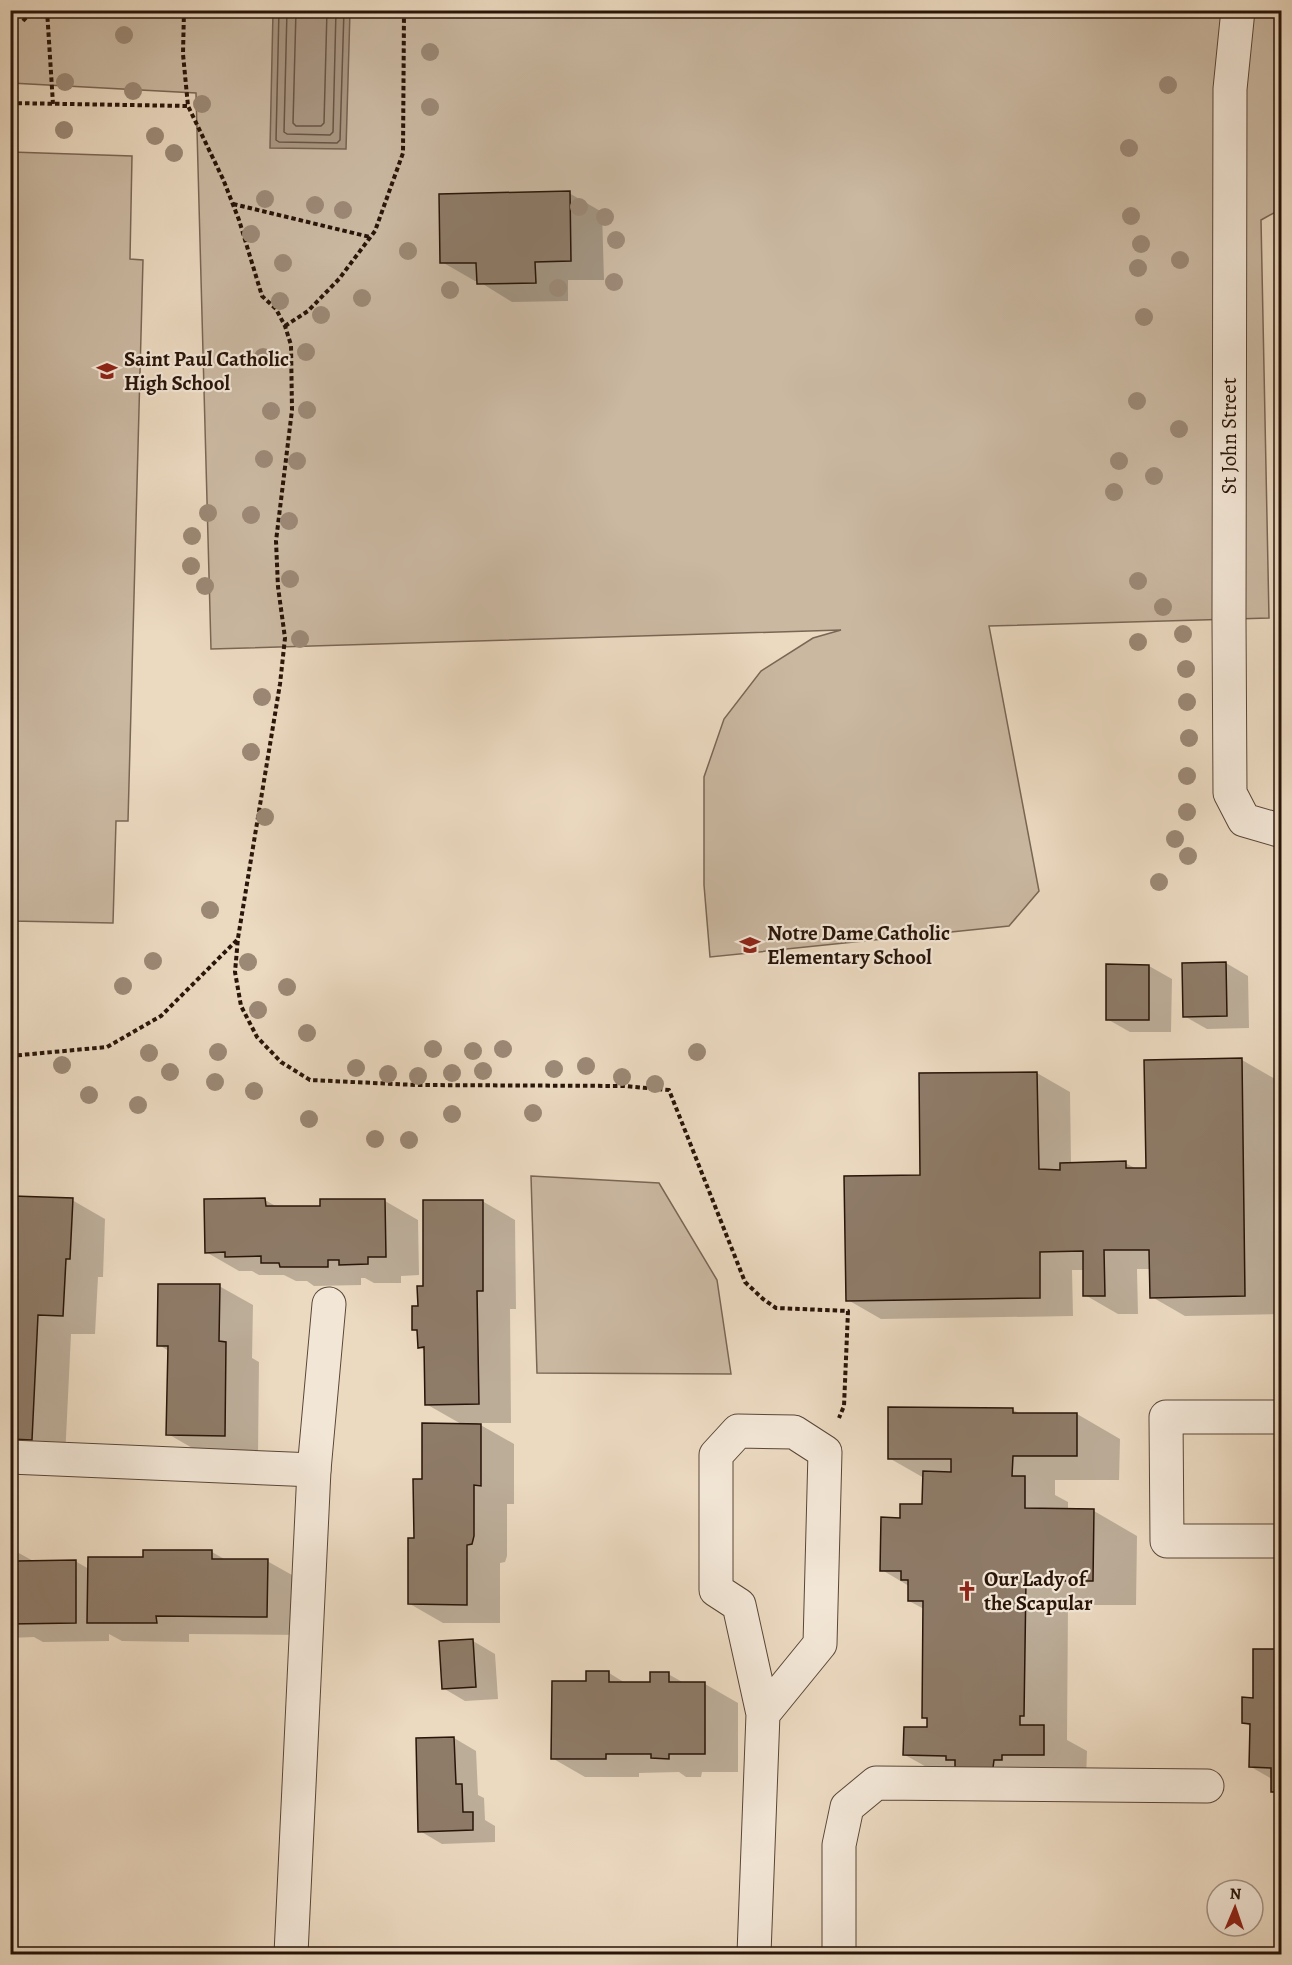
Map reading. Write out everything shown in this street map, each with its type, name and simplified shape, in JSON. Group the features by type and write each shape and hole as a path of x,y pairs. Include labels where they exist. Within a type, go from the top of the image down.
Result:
{"street":[{"name":"St John Street","path":"1238,10 1230,101 1230,794 1244,820 1281,831"},
{"path":"291,1954 314,1470 329,1304"},
{"path":"1281,1417 1166,1417 1167,1541 1281,1541"},
{"path":"754,1954 763,1714 739,1605 716,1590 716,1455 738,1431 794,1432 825,1452 820,1644 763,1714"},
{"path":"10,1457 314,1470"},
{"path":"839,1954 839,1845 845,1816 847,1807 876,1783 1206,1786"}],"path":[{"path":"23,21 33,10"},
{"path":"47,10 53,104"},
{"path":"184,10 183,54 188,106 224,179 261,297 276,309 291,345 292,410 276,541 278,588 285,639 280,684 238,938 235,972 241,1006 257,1037 281,1062 310,1080 416,1085 624,1086 669,1090 745,1282 776,1308 848,1311 844,1406 825,1452"},
{"path":"285,326 308,311 339,279 375,231 403,153 404,10"},
{"path":"10,103 188,106"},
{"path":"232,204 370,237"},
{"path":"10,1056 107,1047 161,1016 238,938"}],"shaded area":[{"path":"10,11 1281,11 1281,209 1261,220 1269,618 989,626 1039,891 1009,926 710,957 704,885 704,777 724,719 761,671 813,638 841,630 211,649 196,93 11,83"},
{"path":"11,152 132,156 130,259 143,260 128,821 116,821 113,923 11,921"},
{"path":"531,1176 659,1183 717,1280 731,1374 537,1373"}],"water":[{"path":"273,11 350,11 346,149 270,148"}],"building":[{"path":"570,191 571,261 535,262 536,283 477,284 476,263 440,263 439,194"},
{"path":"1276,682 1282,682 1282,744 1277,744"},
{"path":"1279,919 1282,919 1282,966 1280,966"},
{"path":"1226,962 1227,1016 1183,1017 1182,963"},
{"path":"1106,964 1149,965 1149,1020 1106,1020"},
{"path":"1242,1058 1245,1296 1150,1298 1149,1250 1104,1250 1105,1296 1083,1296 1083,1251 1040,1252 1040,1298 846,1301 844,1176 920,1175 919,1073 1037,1072 1039,1169 1060,1170 1060,1163 1126,1161 1126,1168 1146,1168 1144,1060"},
{"path":"13,1196 73,1198 70,1259 66,1259 63,1316 38,1315 32,1440 10,1439 10,1253"},
{"path":"265,1198 266,1206 320,1206 320,1199 385,1199 386,1257 368,1257 368,1264 339,1265 339,1260 328,1260 328,1267 280,1267 279,1263 261,1263 261,1256 225,1257 225,1252 205,1253 204,1199"},
{"path":"423,1200 483,1200 483,1291 477,1291 479,1404 425,1405 424,1347 418,1348 417,1330 412,1330 412,1306 418,1306 417,1286 423,1286"},
{"path":"158,1284 220,1284 219,1341 226,1342 225,1436 166,1435 168,1346 157,1346"},
{"name":"Our Lady of the Scapular","path":"888,1407 1013,1408 1013,1413 1077,1413 1077,1456 1013,1456 1012,1476 1025,1476 1025,1508 1094,1509 1093,1581 1026,1581 1024,1716 1020,1716 1020,1725 1044,1725 1044,1755 1002,1755 1002,1760 994,1760 993,1768 955,1768 955,1760 946,1760 946,1756 903,1755 904,1727 927,1727 927,1718 922,1718 923,1601 908,1601 908,1580 901,1580 901,1571 880,1571 881,1517 900,1518 900,1504 922,1504 923,1471 951,1472 951,1459 888,1459"},
{"path":"422,1423 481,1424 481,1486 474,1485 474,1536 472,1544 467,1545 467,1605 408,1604 408,1538 414,1538 413,1479 422,1479"},
{"path":"17,1550 17,1561 76,1560 76,1623 10,1624 10,1551"},
{"path":"143,1550 212,1550 212,1559 268,1559 267,1617 156,1616 157,1623 87,1623 88,1557 143,1557"},
{"path":"473,1639 476,1687 442,1689 439,1641"},
{"path":"1253,1649 1282,1649 1282,1792 1271,1792 1271,1768 1249,1767 1250,1724 1242,1723 1242,1697 1253,1698"},
{"path":"586,1671 609,1671 609,1682 650,1682 650,1672 669,1672 669,1682 705,1682 705,1754 669,1754 669,1759 651,1758 651,1754 606,1754 606,1759 551,1759 552,1681 586,1681"},
{"path":"454,1737 456,1784 462,1784 463,1812 473,1812 473,1830 418,1832 416,1738"}],"place":[{"name":"Saint Paul Catholic High School","path":"107,371"},
{"name":"Notre Dame Catholic Elementary School","path":"750,945"},
{"name":"Our Lady of the Scapular","path":"967,1591"}]}
